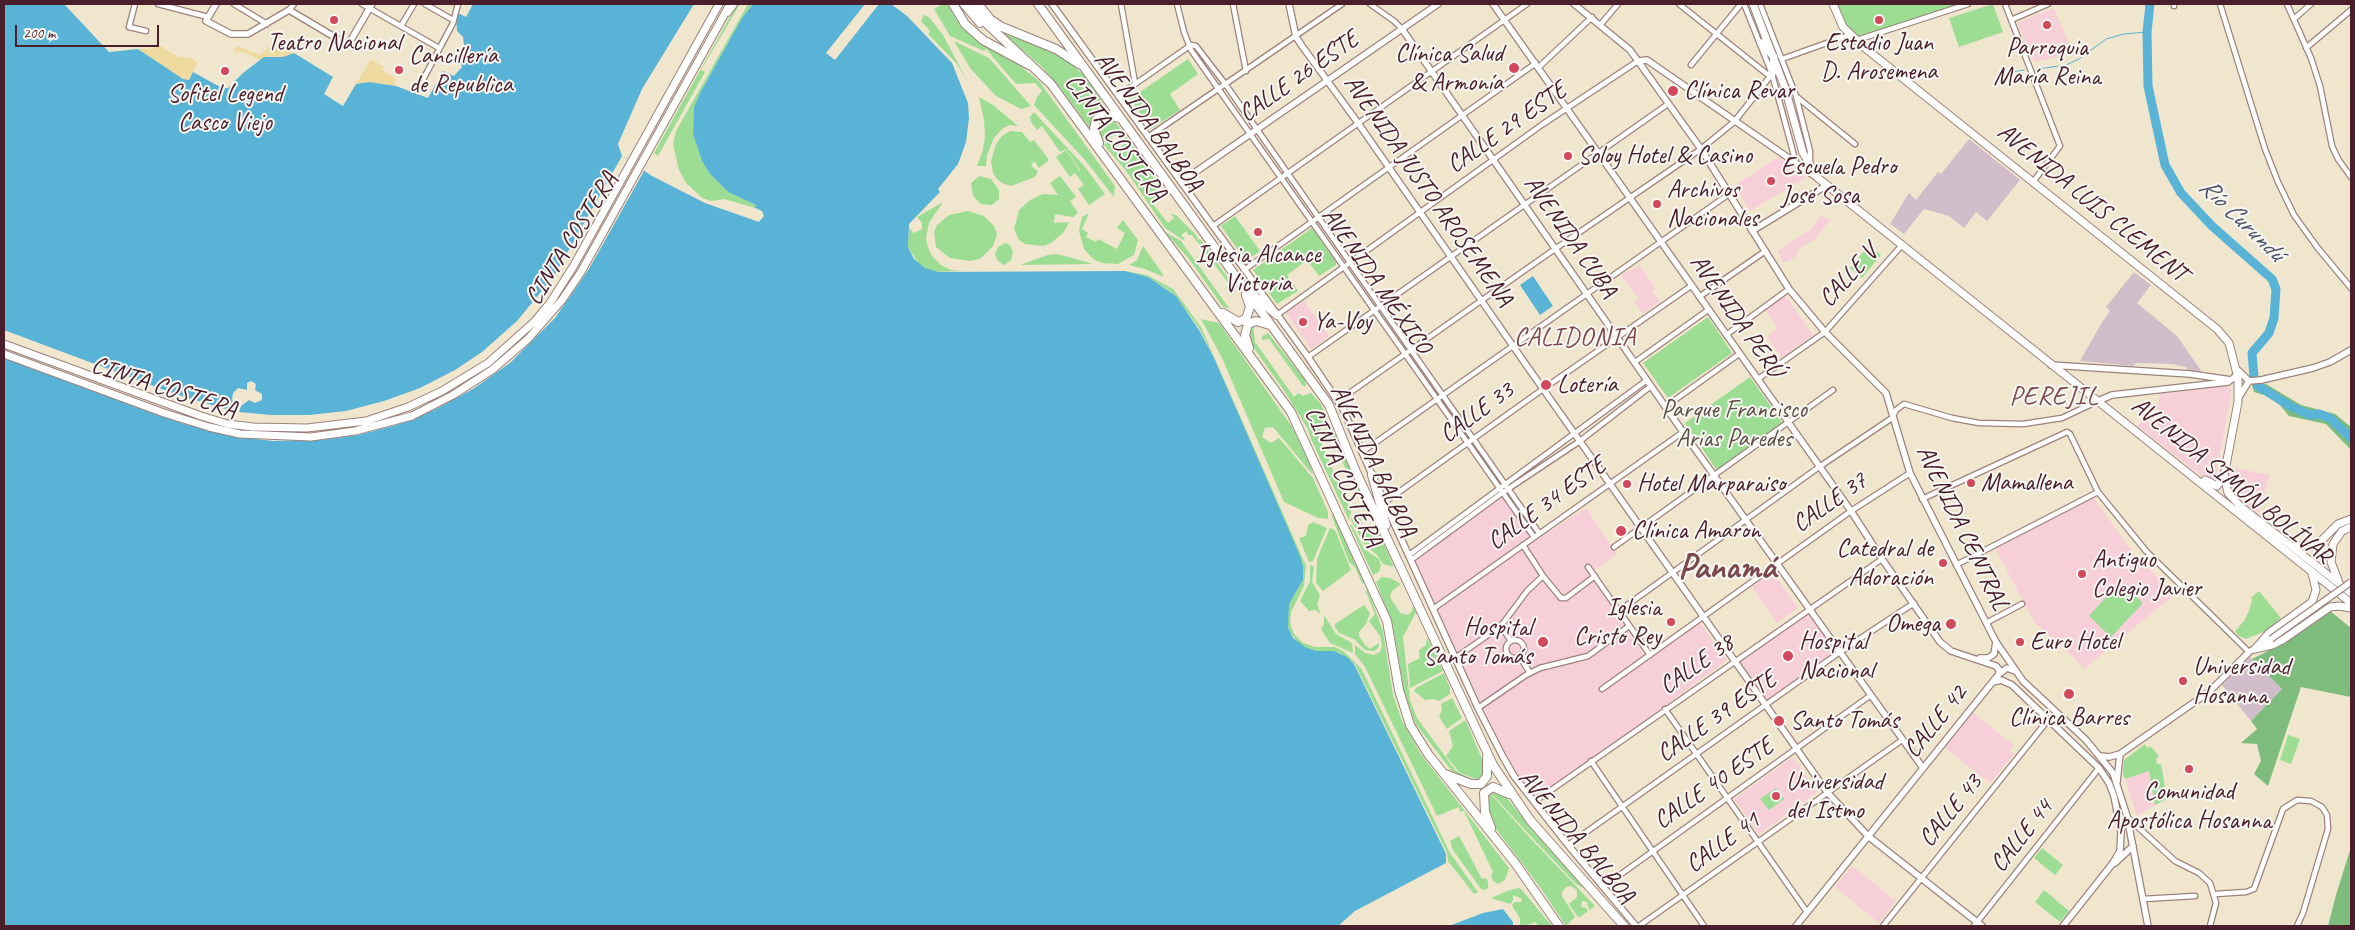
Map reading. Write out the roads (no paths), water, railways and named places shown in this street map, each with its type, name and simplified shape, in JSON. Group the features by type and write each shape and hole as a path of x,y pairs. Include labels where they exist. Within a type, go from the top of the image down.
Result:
{"highway":[{"path":"727,12 731,4"},
{"name":"CINTA COSTERA","path":"953,4 965,24 983,40 1037,70"},
{"path":"964,4 979,22 999,35"},
{"name":"AVENIDA BALBOA","path":"1038,4 1329,405 1356,472 1389,539 1486,752 1512,797 1530,820 1625,926"},
{"path":"977,7 999,35"},
{"path":"977,7 1002,27 1056,49 1083,66"},
{"name":"CINTA COSTERA","path":"999,35 1051,84 1218,309 1294,417 1386,621 1403,708 1419,740 1497,840 1560,926"},
{"path":"1104,154 1094,129 1096,120 1104,114 1121,119"},
{"path":"1218,309 1234,321 1241,321 1246,318 1250,307 1242,287"},
{"path":"1242,287 1277,315"},
{"path":"1252,356 1245,335 1247,327 1256,321 1272,326"},
{"path":"1372,475 1389,539"},
{"path":"1443,773 1471,784 1481,784 1487,776 1486,752"},
{"path":"1497,840 1485,812 1484,793 1489,788 1496,787 1512,797"}],"main road":[{"path":"216,4 206,21 231,34 248,34 289,10 348,45 371,6"},
{"name":"CINTA COSTERA","path":"4,344 148,398 228,424 280,429 358,422 388,415 442,391 488,363 535,321 550,303 573,267 645,139 718,4"},
{"name":"AVENIDA BALBOA","path":"1052,4 1338,401 1478,708 1514,776 1568,845 1638,926"},
{"name":"AVENIDA JUSTO AROSEMENA","path":"1289,4 1296,36 1828,792 1868,836 1978,925"},
{"name":"CALLE 26 ESTE","path":"1181,182 1402,29 1429,6 1438,4"},
{"name":"AVENIDA PERÚ","path":"1493,4 1538,65 1596,152 1851,511 1940,642 1951,652 1996,666 1999,674"},
{"name":"AVENIDA CENTRAL","path":"1574,4 1601,24 1630,50 1701,149 1789,289 1825,332 1881,386 1889,400 1892,418 1910,473 1996,642 2035,694 2101,756 2117,782"},
{"path":"1753,4 1785,88 1803,153 1818,178"},
{"name":"AVENIDA LUIS CLEMENT","path":"1833,4 1849,35 1856,41 2217,329 2229,343 2238,372 2238,402 2224,476"},
{"name":"CINTA COSTERA","path":"4,354 164,412 209,427 240,434 311,437 355,431 412,416 472,383 512,354 540,327 562,300 581,272 727,12"},
{"name":"AVENIDA CUBA","path":"1402,29 1430,72 1588,293 1683,432 1923,768"},
{"path":"1761,43 1774,57 1772,74"},
{"path":"1638,61 1647,60 1734,122 1818,178"},
{"name":"AVENIDA SIMÓN BOLÍVAR","path":"1818,178 2351,603"},
{"path":"1752,231 1827,185"},
{"path":"2051,365 2092,366 2231,380 2238,372 2250,381 2313,368 2330,362 2351,350"},
{"path":"2205,376 2207,379 2206,384"},
{"path":"2238,402 2250,381"},
{"path":"2098,401 2112,396 2206,384 2232,382 2238,387"},
{"path":"2184,469 2216,486 2219,485 2224,476"},
{"name":"AVENIDA SIMÓN BOLÍVAR","path":"2224,476 2226,488 2234,500 2351,593"},
{"path":"2290,544 2300,548 2312,546 2321,541 2338,524 2351,519"},
{"path":"2341,585 2332,567 2332,548 2339,534 2351,527"},
{"path":"2101,756 2110,757 2120,754 2208,692 2269,633 2312,602 2316,590 2312,572"},
{"path":"2252,650 2271,640 2351,582"},
{"path":"2252,650 2272,645 2284,639 2330,607 2341,606 2351,608"},
{"path":"1940,642 1948,647 1983,658 1994,654 1996,642"},
{"name":"CALLE 42","path":"1796,926 1992,682 2007,668 2016,671"},
{"path":"1992,682 2001,680 2012,685 2099,768 2109,783 2120,826 2121,847 2113,864"},
{"path":"2120,754 2117,782 2128,818 2148,926"},
{"path":"2120,826 2132,843"},
{"path":"2063,926 2132,843"}],"street":[{"path":"135,4 129,28 146,31"},
{"path":"158,4 208,17"},
{"path":"234,4 267,24"},
{"path":"289,10 294,4"},
{"path":"362,4 371,6 439,48"},
{"path":"401,26 414,4"},
{"path":"426,4 453,20"},
{"path":"417,91 453,20 458,4"},
{"path":"1121,4 1135,83"},
{"name":"AVENIDA MÉXICO","path":"1177,4 1184,32 1191,44 1191,50 1534,537"},
{"path":"1234,4 1246,71"},
{"path":"1148,137 1342,4"},
{"name":"AVENIDA CUBA","path":"1370,4 1394,20 1402,29"},
{"path":"1213,226 1527,4"},
{"path":"1601,24 1618,4"},
{"path":"1679,4 1767,74 1772,74"},
{"path":"1691,65 1742,4 1761,43 1772,74 1796,163"},
{"path":"1760,4 1796,96 1810,151 1810,165"},
{"path":"1856,41 1968,4"},
{"path":"2005,4 2060,146 2033,182"},
{"path":"2012,20 2048,4"},
{"path":"2220,4 2265,149 2278,182 2294,215 2317,247 2351,288"},
{"path":"2286,4 2294,19 2320,86 2332,146 2338,159 2351,177"},
{"path":"2294,19 2311,4"},
{"path":"2306,48 2351,10"},
{"path":"1244,270 1461,116 1538,65 1592,17"},
{"path":"1782,59 1849,35"},
{"path":"1118,96 1191,44"},
{"name":"AVENIDA MÉXICO","path":"1191,44 1196,46 1226,85 1317,218 1412,350 1539,533"},
{"name":"CALLE 29 ESTE","path":"1277,315 1420,214 1492,160 1638,61"},
{"path":"1338,401 1555,248 1701,149 1734,122 1772,74"},
{"path":"1796,96 1854,144"},
{"path":"1308,357 1596,152 1668,104"},
{"path":"1362,452 1729,194"},
{"name":"CALLE V","path":"1825,332 1902,245"},
{"path":"1699,297 1764,252"},
{"name":"CALLE 33","path":"1385,502 1691,286"},
{"path":"1726,335 1789,289"},
{"path":"1634,362 1708,310"},
{"path":"1758,379 1825,332"},
{"path":"1665,406 1739,354"},
{"path":"1410,558 1505,484 1647,380"},
{"path":"1410,558 1580,441 1651,386"},
{"path":"1614,547 1833,390"},
{"path":"1619,612 1819,467 1892,418 1900,406 1909,404 1952,418 1979,423 2022,424 2062,418 2098,401"},
{"name":"CALLE 34 ESTE","path":"1433,608 1683,432"},
{"path":"1922,499 2066,432 2070,434 2098,492 2146,551 2206,612 2252,650"},
{"name":"CALLE 37","path":"1602,689 1851,511 1910,473"},
{"path":"1956,565 2098,492"},
{"path":"1523,545 1543,576 1561,598 1566,598 1595,576"},
{"name":"CALLE 38","path":"1534,802 1882,559"},
{"path":"1588,567 1650,655"},
{"path":"1455,658 1501,626 1527,591 1543,576"},
{"name":"CALLE 39 ESTE","path":"1568,845 1840,652 1914,603"},
{"path":"1986,623 2022,604"},
{"path":"1501,626 1511,641"},
{"path":"1478,708 1530,673 1543,667 1588,656 1629,626"},
{"path":"1517,640 1522,644 1524,652 1520,657 1512,658 1508,655 1506,648 1511,641 1517,640"},
{"path":"1520,657 1530,673"},
{"name":"CALLE 40 ESTE","path":"1603,887 1653,849 1871,695"},
{"path":"1666,709 1807,912"},
{"name":"CALLE 43","path":"1883,926 2048,720"},
{"name":"CALLE 41","path":"1638,926 1902,740"},
{"path":"1591,761 1704,926"},
{"name":"CALLE 44","path":"1978,925 2099,768"},
{"path":"2215,894 2246,892 2254,889 2283,809 2297,800 2311,800 2322,808 2326,816 2328,829 2303,913 2297,926"},
{"path":"2128,818 2175,861 2206,878 2215,894 2215,910 2210,926"},
{"path":"2143,899 2195,896"}],"water":[{"path":"4,4 64,4 109,52 138,49 183,79 189,80 193,72 222,88 228,88 243,73 264,57 283,57 294,53 333,77 324,94 343,106 356,84 369,82 396,86 428,98 443,71 454,76 462,67 461,63 465,52 463,37 457,31 456,16 458,13 466,17 473,4 694,4 642,89 618,144 622,156 652,176 705,203 759,222 764,216 762,211 755,208 756,205 728,192 710,174 702,161 693,134 694,107 742,18 753,4 891,4 907,16 952,63 968,103 969,118 966,142 958,164 938,189 940,192 909,224 908,247 914,259 925,268 938,272 1125,271 1148,277 1176,296 1199,330 1214,358 1300,556 1303,566 1303,580 1289,604 1288,627 1293,638 1305,647 1316,651 1334,651 1347,657 1354,664 1446,854 1446,863 1355,911 1338,926 4,926"},
{"path":"1533,276 1553,306 1540,315 1520,285"},
{"path":"1503,909 1513,922 1513,926 1449,926 1483,913"}],"waterway":[{"name":"Río Curundú","path":"2150,4 2147,32 2148,86 2165,165 2181,193 2212,226 2272,279 2276,289 2274,318 2269,333 2252,353 2254,377 2258,386 2290,406 2310,415 2320,414 2331,419 2351,438"},
{"path":"2037,69 2066,65 2079,59 2106,39 2124,34 2147,32"},
{"path":"1997,80 2007,73 2024,70"}],"place":[{"name":"Teatro Nacional","path":"334,20"},
{"name":"Estadio Juan D. Arosemena","path":"1879,20"},
{"name":"Parroquia María Reina","path":"2047,25"},
{"name":"Clínica Salud & Armonía","path":"1514,68"},
{"name":"Cancillería de Republica","path":"399,70"},
{"name":"Sofitel Legend Casco Viejo","path":"225,71"},
{"name":"Clínica Revar","path":"1673,91"},
{"name":"Soloy Hotel & Casino","path":"1568,156"},
{"name":"Escuela Pedro José Sosa","path":"1771,181"},
{"name":"Archivos Nacionales","path":"1657,204"},
{"name":"Iglesia Alcance Victoria","path":"1258,232"},
{"name":"Ya-Voy","path":"1303,322"},
{"name":"Lotería","path":"1546,385"},
{"name":"Mamallena","path":"1971,483"},
{"name":"Hotel Marparaiso","path":"1627,484"},
{"name":"Clínica Amaron","path":"1621,531"},
{"name":"Catedral de Adoración","path":"1943,563"},
{"name":"Antiguo Colegio Javier","path":"2082,574"},
{"name":"Iglesia Cristo Rey","path":"1671,622"},
{"name":"Omega","path":"1951,624"},
{"name":"Hospital Santo Tomás","path":"1543,642"},
{"name":"Euro Hotel","path":"2020,642"},
{"name":"Hospital Nacional","path":"1788,656"},
{"name":"Universidad Hosanna","path":"2183,681"},
{"name":"Clínica Barres","path":"2069,694"},
{"name":"Santo Tomás","path":"1779,721"},
{"name":"Comunidad Apostólica Hosanna","path":"2189,769"},
{"name":"Universidad del Istmo","path":"1776,796"}],"district":[{"name":"CALIDONIA","path":"1575,338"},
{"name":"PEREJIL","path":"2054,397"},
{"name":"Panamá","path":"1727,569"}],"park label":[{"name":"Parque Francisco Arias Paredes","path":"1734,424"}]}
